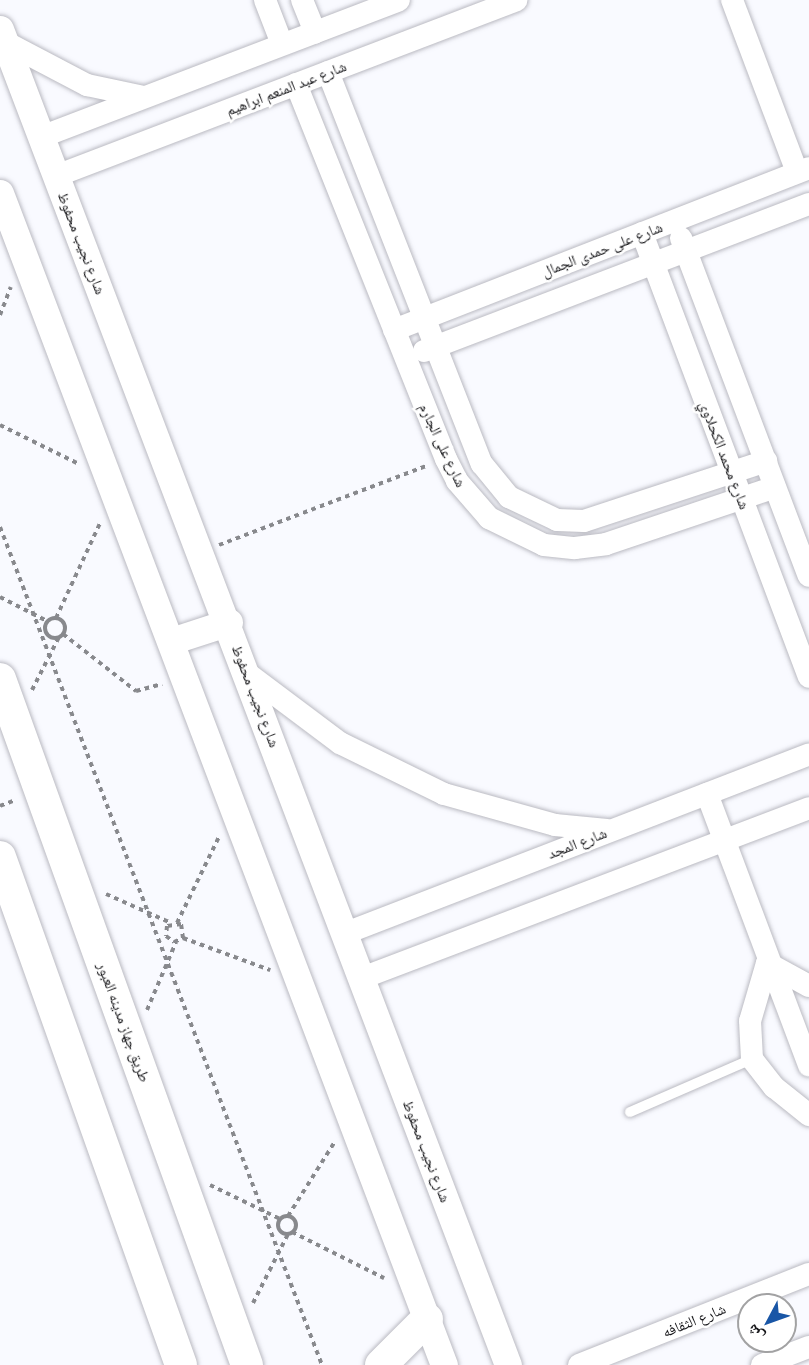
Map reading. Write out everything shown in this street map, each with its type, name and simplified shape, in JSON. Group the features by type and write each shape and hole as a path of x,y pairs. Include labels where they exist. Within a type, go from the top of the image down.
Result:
{"main road":[{"name":"طريق جهاز مدينه العبور","path":"0,679 247,1365"},
{"path":"0,857 181,1365"},
{"path":"381,1365 422,1307"}],"street":[{"path":"265,0 282,44"},
{"path":"302,0 315,32"},
{"path":"41,137 399,0"},
{"name":"شارع عبد المنعم ابراهيم","path":"56,176 516,0"},
{"path":"732,0 803,170"},
{"path":"2,36 87,85 146,97"},
{"name":"شارع نجيب محفوظ","path":"2,36 248,674 508,1365"},
{"name":"شارع على الجارم","path":"328,72 482,464 509,497 557,520 584,521 766,461"},
{"name":"شارع على الجارم","path":"296,84 446,459 457,481 489,518 544,545 575,548 606,544 775,486"},
{"name":"شارع على حمدى الجمال","path":"394,330 803,170"},
{"path":"0,193 444,1365"},
{"path":"406,358 809,204"},
{"path":"674,220 809,576"},
{"name":"شارع محمد الكحلاوي","path":"642,233 809,677"},
{"path":"489,518 509,497"},
{"path":"171,641 228,622"},
{"path":"248,674 340,743 444,794 555,825 612,830"},
{"name":"شارع المجد","path":"345,933 809,754"},
{"path":"707,794 767,963 809,1065"},
{"path":"362,978 809,808"},
{"path":"767,963 809,986"},
{"path":"767,963 750,1021 752,1059 774,1087 809,1114"},
{"name":"شارع الثقافه","path":"579,1365 809,1274"},
{"path":"762,1365 809,1347"},
{"path":"802,1365 809,1356"}],"lane":[{"path":"630,1112 752,1059"}],"path":[{"path":"0,425 111,485 56,618 47,621 0,597"},
{"path":"201,551 446,459"},
{"path":"0,527 282,1251 322,1365"},
{"path":"16,722 61,636 64,624 56,618"},
{"path":"47,621 45,631 61,636 136,691 185,678"},
{"path":"177,922 233,807"},
{"path":"73,881 171,923 177,922"},
{"path":"177,922 184,928 183,938"},
{"path":"171,923 166,936 176,942"},
{"path":"183,938 299,981"},
{"path":"132,1043 176,942 183,938"},
{"path":"177,1170 280,1219 288,1216 350,1117"},
{"path":"236,1335 296,1225 288,1216"},
{"path":"280,1219 278,1227 422,1307"}]}
